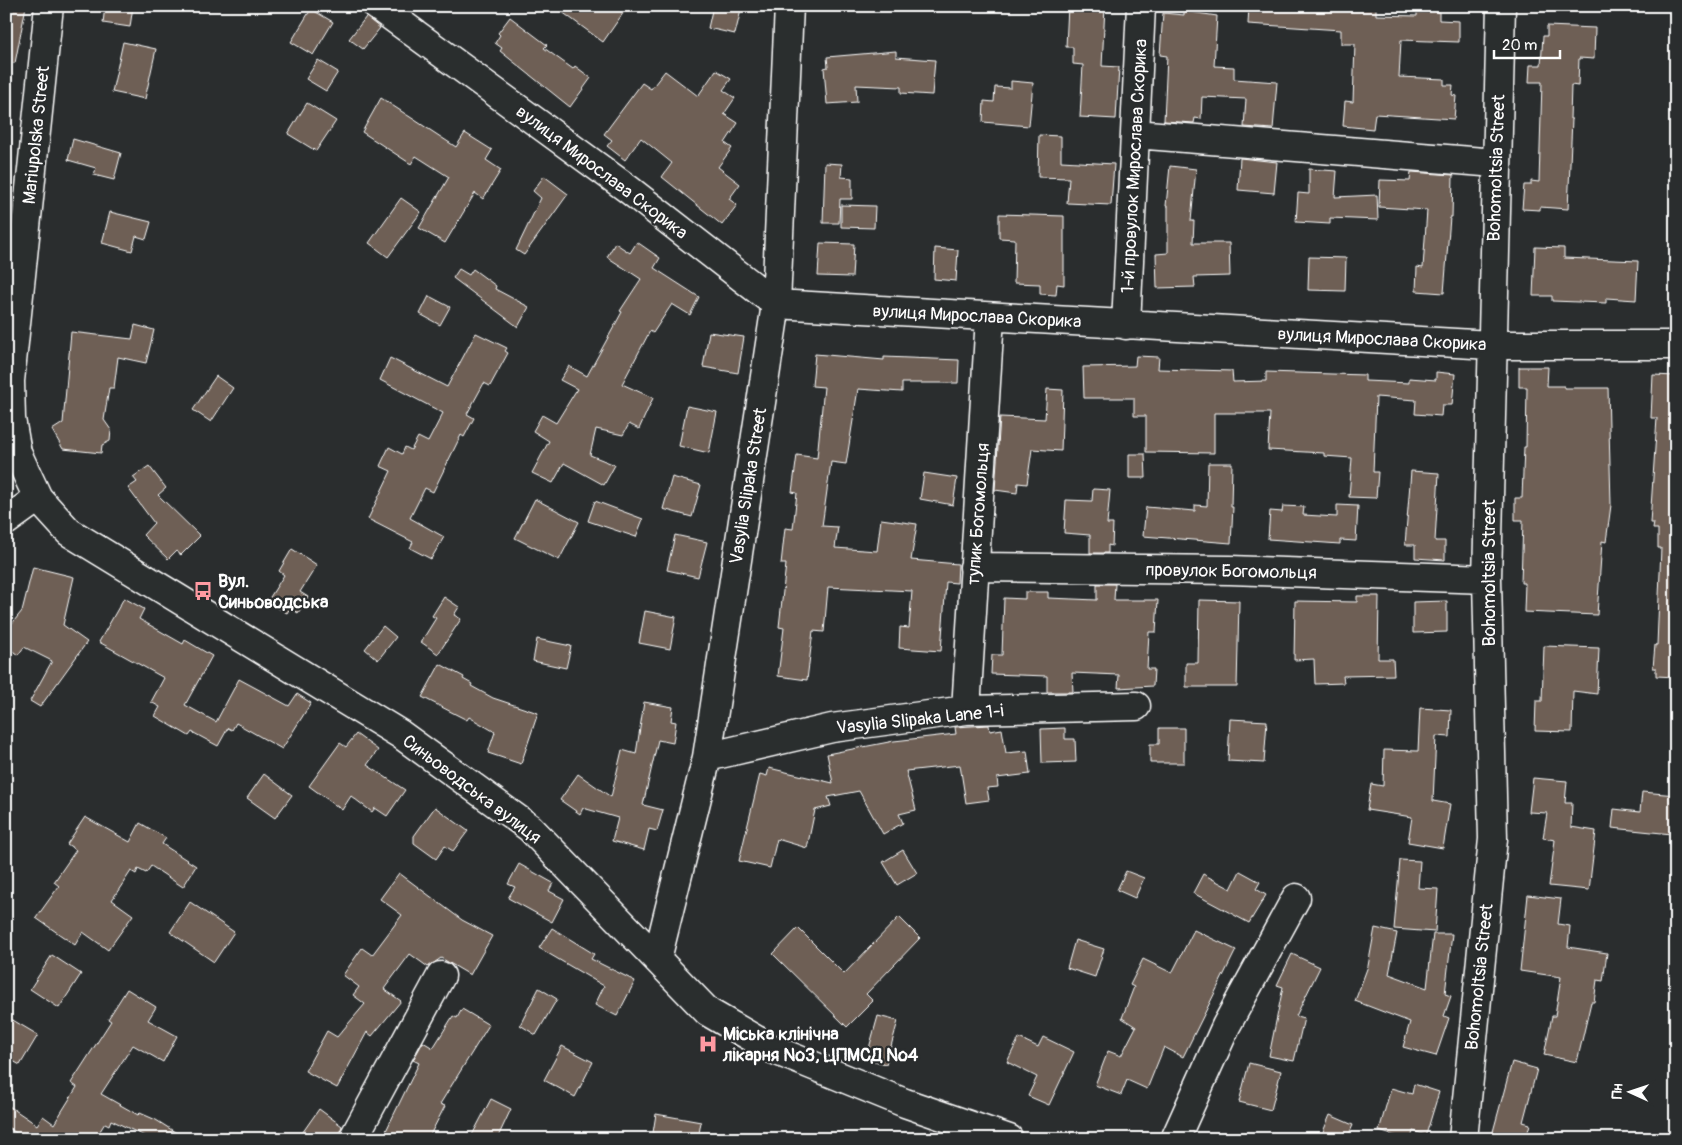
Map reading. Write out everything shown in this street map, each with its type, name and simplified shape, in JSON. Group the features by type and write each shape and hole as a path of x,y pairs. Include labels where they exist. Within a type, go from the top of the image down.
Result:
{"street":[{"name":"Mariupolska Street","path":"38,498 17,453 11,419 10,381 49,6"},
{"name":"вулиця Мирослава Скорика","path":"378,6 628,189 776,304 1491,345 1676,345"},
{"name":"Vasylia Slipaka Street","path":"657,959 707,757 776,304 789,6"},
{"name":"1-й провулок Мирослава Скорика","path":"1126,325 1141,6"},
{"name":"Bohomoltsia Street","path":"1463,1139 1493,839 1487,579 1491,345 1501,6"},
{"path":"1135,134 1496,163"},
{"name":"тупик Богомольця","path":"966,710 990,317"},
{"path":"6,521 38,498"},
{"name":"Синьоводська вулиця","path":"38,498 69,532 400,734 530,828 708,1012 772,1049 905,1103 1009,1139"},
{"name":"провулок Богомольця","path":"974,567 1230,570 1487,579"},
{"name":"Vasylia Slipaka Lane 1-i","path":"707,757 832,728 966,710 1136,706"},
{"path":"1175,1139 1226,1026 1296,898"},
{"path":"352,1139 441,976"}],"building":[{"path":"6,6 26,6 15,63 6,63"},
{"path":"105,6 133,6 130,27 103,23"},
{"path":"554,6 628,6 603,42"},
{"path":"713,6 742,6 735,34 708,28"},
{"path":"1068,6 1105,6 1102,66 1119,67 1116,119 1080,117 1083,65 1073,64 1073,47 1066,47"},
{"path":"1249,6 1376,6 1376,15 1417,16 1417,10 1439,11 1439,20 1459,21 1459,42 1401,40 1399,77 1444,79 1444,85 1453,85 1452,95 1456,96 1454,119 1375,114 1373,129 1343,126 1345,101 1353,102 1355,44 1341,44 1341,30 1248,24"},
{"path":"311,9 333,22 313,55 291,42"},
{"path":"1184,11 1217,16 1214,66 1234,67 1234,79 1277,82 1273,129 1244,127 1246,99 1202,97 1201,119 1195,118 1194,123 1164,121 1167,56 1160,55 1163,13 1184,15"},
{"path":"366,17 380,28 363,49 349,39"},
{"path":"510,17 547,45 544,48 573,69 575,66 591,78 570,107 500,51 502,48 495,43 500,35 498,33"},
{"path":"1547,26 1595,28 1594,59 1579,58 1578,86 1571,85 1570,119 1572,119 1568,209 1540,207 1540,210 1522,209 1524,185 1531,185 1531,181 1539,182 1542,82 1529,82 1530,65 1541,65 1543,36 1547,36"},
{"path":"123,42 156,49 145,99 112,92"},
{"path":"896,51 896,57 935,60 932,95 901,93 901,87 856,85 857,102 827,104 824,68 828,67 827,57"},
{"path":"318,60 338,72 326,91 306,79"},
{"path":"716,70 731,79 723,90 735,98 724,114 738,123 725,143 732,148 718,167 740,184 729,199 737,205 722,225 662,177 672,163 641,138 625,160 607,146 612,140 604,134 642,83 651,89 665,71 698,96"},
{"path":"1011,81 1033,83 1029,126 983,122 984,101 994,102 995,87 1011,88"},
{"path":"381,98 456,147 465,133 492,150 486,160 501,170 483,199 475,193 445,243 419,228 449,177 416,156 411,164 362,132"},
{"path":"307,103 336,121 316,151 288,134"},
{"path":"1039,135 1061,136 1061,161 1114,164 1111,205 1067,203 1069,178 1038,177"},
{"path":"73,139 121,153 114,180 94,175 96,168 68,160"},
{"path":"1240,158 1277,162 1274,193 1238,190"},
{"path":"825,163 842,164 841,177 852,178 852,199 840,199 839,223 823,223"},
{"path":"1170,166 1196,169 1191,221 1194,221 1193,243 1229,243 1230,276 1194,277 1195,287 1157,288 1156,254 1168,253 1168,206 1166,206"},
{"path":"1309,169 1337,171 1335,197 1377,195 1378,220 1330,218 1330,224 1296,222 1298,193 1309,194"},
{"path":"1411,172 1453,175 1452,217 1450,217 1444,293 1416,291 1417,267 1423,268 1427,210 1379,207 1380,180 1410,181"},
{"path":"544,176 568,194 524,255 516,250 541,198 533,191"},
{"path":"401,198 421,212 388,257 369,243"},
{"path":"841,205 875,206 874,228 841,227"},
{"path":"110,212 151,222 146,239 136,236 132,251 102,243"},
{"path":"999,214 1064,216 1064,285 1057,284 1056,295 1040,294 1040,284 1014,283 1015,239 999,238"},
{"path":"637,242 660,258 654,268 699,297 690,315 672,304 653,333 650,331 622,384 653,398 639,429 629,424 623,435 596,429 590,455 615,465 604,485 564,463 553,483 532,473 549,441 533,431 542,415 556,423 577,389 560,380 569,366 587,376 622,312 620,311 641,279 607,257 615,243 630,253"},
{"path":"820,243 854,244 852,277 818,276"},
{"path":"1535,247 1564,248 1564,258 1638,261 1636,300 1606,298 1606,303 1552,301 1552,296 1533,296"},
{"path":"935,248 958,250 956,281 934,279"},
{"path":"1309,257 1346,258 1345,291 1308,290"},
{"path":"459,269 469,275 473,269 496,286 495,289 529,307 518,327 453,278"},
{"path":"429,296 450,307 440,325 420,314"},
{"path":"135,325 154,330 146,363 118,357 114,388 109,388 104,420 111,430 110,441 102,445 101,453 63,449 52,430 63,423 71,332 132,339"},
{"path":"709,332 744,337 738,373 703,367"},
{"path":"476,333 507,348 505,351 508,353 490,386 484,383 467,414 474,418 464,437 461,435 433,492 425,488 410,518 444,537 431,559 410,548 413,542 368,519 391,471 380,466 389,447 402,454 405,447 411,450 418,437 428,442 443,413 380,380 390,358 447,387"},
{"path":"815,354 884,360 884,357 959,360 958,383 902,383 902,392 858,389 846,464 831,462 822,526 838,527 835,548 877,551 881,519 917,524 911,560 958,564 957,583 946,582 941,651 899,648 900,627 909,628 912,591 828,587 824,632 813,631 807,680 778,676 784,628 779,627 786,564 781,564 785,528 793,529 797,493 792,492 797,455 817,458 824,387 812,386"},
{"path":"1136,356 1159,357 1158,369 1232,371 1233,382 1266,381 1266,372 1365,375 1365,381 1409,383 1409,378 1436,380 1436,372 1455,374 1452,405 1442,405 1441,416 1415,414 1416,400 1376,397 1373,472 1378,472 1376,498 1349,497 1352,458 1324,456 1324,453 1268,450 1270,413 1214,413 1214,453 1146,452 1146,416 1134,416 1134,398 1084,398 1083,367 1135,366"},
{"path":"1519,367 1548,367 1547,386 1608,388 1611,505 1606,542 1602,541 1597,615 1524,612 1525,583 1521,583 1523,520 1515,520 1515,498 1522,498 1524,447 1526,447 1527,387 1519,387"},
{"path":"1653,375 1676,376 1676,677 1656,676 1656,668 1653,668 1655,645 1657,645 1661,548 1658,548 1658,529 1653,529 1654,523 1650,523 1657,418 1651,418"},
{"path":"216,376 233,388 211,422 193,410"},
{"path":"1047,389 1063,390 1061,451 1032,449 1027,484 1018,483 1017,493 995,490 1000,417 1045,419"},
{"path":"687,406 717,412 709,453 679,446"},
{"path":"1129,454 1145,454 1146,478 1129,478"},
{"path":"1208,463 1232,463 1231,507 1233,507 1231,543 1143,536 1146,507 1195,511 1195,505 1207,506"},
{"path":"149,466 166,488 158,495 200,536 181,555 176,551 168,559 143,535 154,523 128,488 137,482 133,477"},
{"path":"1411,471 1439,473 1435,541 1445,541 1445,560 1415,558 1415,545 1405,545"},
{"path":"924,473 957,478 953,505 920,499"},
{"path":"672,477 701,485 692,517 663,509"},
{"path":"1093,489 1110,490 1107,524 1113,524 1112,546 1108,545 1108,553 1090,553 1090,535 1064,533 1066,500 1092,501"},
{"path":"535,499 579,522 559,560 515,538"},
{"path":"595,501 643,519 636,537 588,521"},
{"path":"1337,505 1358,506 1356,541 1340,540 1340,544 1268,539 1270,511 1282,512 1283,506 1304,507 1303,515 1337,517"},
{"path":"675,535 707,542 698,577 667,570"},
{"path":"292,549 317,565 300,592 308,597 298,613 290,608 287,613 267,602 284,575 279,571"},
{"path":"33,567 74,577 63,625 87,642 40,707 30,701 52,661 24,647 18,655 6,646 6,631 22,611"},
{"path":"1097,584 1115,584 1114,600 1158,600 1156,632 1149,632 1147,669 1154,669 1153,686 1118,688 1119,675 1072,673 1073,692 1047,692 1047,676 991,674 992,655 1002,655 1004,598 1025,599 1025,592 1048,592 1048,598 1097,600"},
{"path":"1357,596 1379,596 1378,659 1393,659 1394,675 1343,676 1344,683 1315,684 1314,659 1294,660 1295,601 1357,602"},
{"path":"444,597 459,607 454,615 461,619 438,654 421,642 436,618 432,616"},
{"path":"124,598 144,609 139,619 183,644 185,640 212,656 185,705 216,722 239,679 289,706 297,694 311,703 282,749 236,723 232,730 228,728 218,746 192,732 189,736 155,716 160,707 151,702 164,678 99,642"},
{"path":"1199,600 1239,601 1237,687 1186,687 1186,663 1198,663"},
{"path":"1447,601 1447,632 1413,633 1413,602"},
{"path":"645,611 676,617 670,649 639,643"},
{"path":"383,626 396,637 378,660 365,649"},
{"path":"537,639 571,646 566,668 533,661"},
{"path":"1544,646 1599,648 1597,694 1573,691 1572,732 1535,731 1536,701 1542,701"},
{"path":"440,664 464,677 463,679 472,684 471,686 493,698 538,713 521,764 488,753 495,732 469,717 467,720 422,697"},
{"path":"644,702 673,707 671,721 676,722 673,743 658,740 643,805 663,810 657,831 649,829 644,850 612,841 618,818 583,808 580,814 560,800 578,774 611,797 622,750 636,754"},
{"path":"1420,708 1451,710 1450,737 1436,736 1433,801 1450,804 1443,848 1408,842 1412,817 1367,810 1371,784 1383,786 1384,750 1418,751"},
{"path":"1230,719 1267,721 1264,763 1228,761"},
{"path":"989,725 990,731 1002,729 1006,753 1027,751 1030,774 997,778 998,787 987,788 989,800 966,803 960,765 906,771 916,810 899,814 903,823 883,834 859,791 828,797 831,806 815,810 807,848 777,839 770,868 739,861 760,774 767,776 769,768 833,783 827,754 894,741 956,734 955,727"},
{"path":"1065,728 1065,739 1075,739 1076,762 1042,763 1041,729"},
{"path":"1159,728 1184,728 1184,763 1150,763 1150,744 1159,744"},
{"path":"356,734 378,750 367,765 405,790 387,816 375,808 372,812 351,796 342,810 309,786 340,743 346,747"},
{"path":"264,774 292,795 275,818 247,798"},
{"path":"1533,778 1567,781 1565,803 1572,803 1571,827 1596,831 1589,890 1549,886 1555,840 1543,838 1547,813 1529,812"},
{"path":"1642,792 1676,795 1672,834 1612,828 1614,809 1640,812"},
{"path":"435,807 468,831 453,851 445,846 436,859 414,843 414,836"},
{"path":"85,817 130,842 140,823 166,838 162,844 196,866 183,887 151,866 146,873 138,869 136,874 131,871 112,900 133,915 108,950 83,932 75,945 36,918 59,886 54,882 76,850 67,844"},
{"path":"903,850 917,873 897,885 883,862"},
{"path":"1400,860 1420,861 1418,888 1438,889 1435,932 1394,929"},
{"path":"519,864 553,883 549,891 564,899 552,922 508,898 515,887 508,884"},
{"path":"1126,871 1144,878 1135,898 1117,890"},
{"path":"1240,871 1260,882 1256,889 1266,895 1249,923 1193,893 1203,874 1231,889"},
{"path":"399,873 462,920 492,936 470,975 441,958 428,967 410,954 384,989 401,1001 372,1036 367,1032 337,1088 305,1071 327,1031 337,1037 365,1004 353,995 359,987 343,975 362,948 372,955 402,915 380,899"},
{"path":"1528,895 1561,899 1558,924 1570,926 1568,947 1607,953 1603,981 1597,980 1594,1002 1591,1002 1577,1062 1544,1055 1552,1016 1555,1016 1561,977 1520,971"},
{"path":"190,902 234,932 214,962 170,932"},
{"path":"899,917 920,938 866,994 873,1001 847,1027 773,954 798,928 844,974"},
{"path":"552,928 594,954 591,959 635,981 617,1016 595,1005 604,986 539,948"},
{"path":"1375,928 1397,933 1389,974 1427,988 1433,934 1452,934 1445,994 1451,996 1444,1016 1449,1018 1436,1056 1403,1047 1410,1022 1355,1001 1368,966"},
{"path":"1194,930 1236,950 1183,1057 1164,1047 1147,1089 1127,1080 1121,1095 1095,1085 1108,1051 1121,1056 1136,1027 1122,1018 1134,987 1130,985 1143,959 1172,973"},
{"path":"1075,940 1104,949 1095,977 1067,968"},
{"path":"1292,954 1320,967 1296,1016 1304,1018 1294,1061 1269,1056 1283,987 1277,985"},
{"path":"52,955 81,974 59,1008 30,989"},
{"path":"539,988 557,999 536,1035 520,1025"},
{"path":"127,989 156,1007 148,1020 177,1036 163,1062 133,1045 101,1094 138,1115 140,1113 156,1120 186,1139 151,1139 111,1120 109,1125 105,1123 95,1139 25,1139 6,1126 6,1104 37,1125 43,1116 54,1124 77,1087 71,1083 111,1021 108,1019"},
{"path":"462,1009 489,1025 440,1104 445,1106 428,1139 382,1139 419,1063 413,1060 423,1042 433,1048 453,1016 457,1018"},
{"path":"6,1016 38,1035 20,1065 6,1057"},
{"path":"878,1016 898,1021 886,1064 866,1059"},
{"path":"1043,1037 1074,1052 1049,1105 1028,1096 1037,1077 1007,1062 1019,1038 1038,1047"},
{"path":"562,1046 593,1062 575,1097 544,1080"},
{"path":"1512,1062 1537,1069 1523,1122 1530,1124 1526,1139 1491,1139"},
{"path":"1249,1063 1281,1071 1271,1110 1239,1102"},
{"path":"1414,1084 1439,1092 1426,1135 1413,1131 1411,1139 1405,1139 1379,1131 1391,1088 1412,1094"},
{"path":"491,1099 511,1109 497,1139 470,1139"},
{"path":"319,1109 342,1126 337,1139 298,1139"},
{"path":"656,1114 701,1122 698,1139 652,1139"},
{"path":"1330,1115 1353,1125 1347,1139 1320,1139"}],"place":[{"name":"Вул. Синьоводська","path":"203,591"},
{"name":"Міська клінічна лікарня №3, ЦПМСД №4","path":"708,1044"}]}
